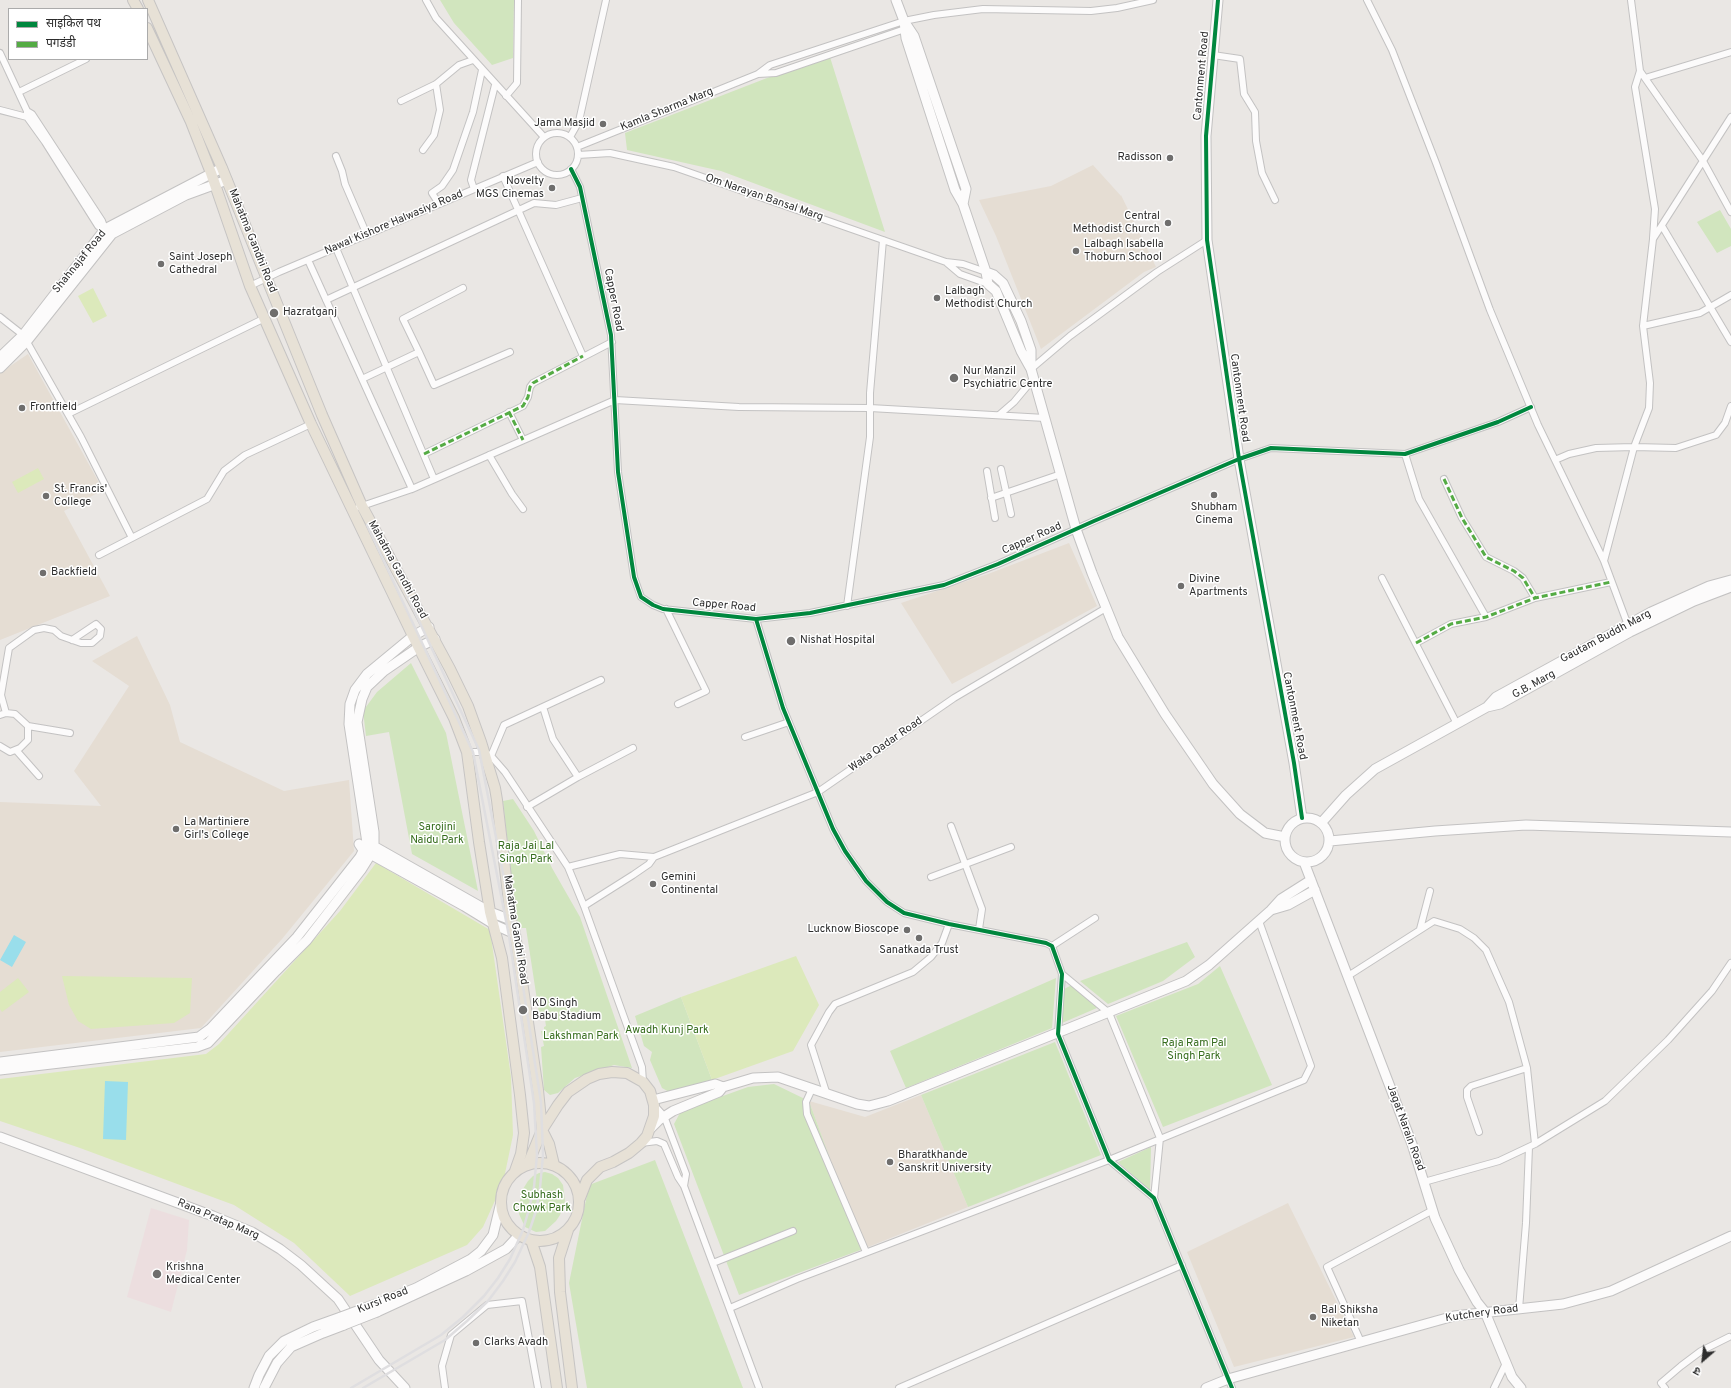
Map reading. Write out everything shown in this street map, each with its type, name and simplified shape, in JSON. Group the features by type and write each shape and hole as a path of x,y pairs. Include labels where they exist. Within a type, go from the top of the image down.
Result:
{"main road":[{"name":"Mahatma Gandhi Road","path":"148,0 227,180 357,507 413,636 454,718 467,752 490,912 495,925 502,958 524,1133 515,1172"},
{"name":"Mahatma Gandhi Road","path":"148,31 191,122 215,185 250,286 311,424 357,507 429,627 468,706 488,754 497,800 512,920 539,1100 542,1130 554,1165"},
{"path":"528,1164 542,1130 558,1105 568,1092 587,1079 599,1074 612,1072 627,1073 643,1082 650,1091 653,1102 654,1116 651,1128 641,1144 613,1162 600,1167 587,1180 580,1198 579,1209 575,1220 568,1230 559,1258 560,1292 572,1388"},
{"path":"539,1100 547,1104 558,1105"},
{"path":"568,1230 557,1238 544,1241 531,1240 519,1235 509,1226 503,1215 501,1202 502,1191 507,1180 515,1172 528,1164 541,1162 554,1165 564,1170 572,1178 577,1187 580,1198"},
{"path":"531,1240 540,1267 557,1388"}],"street":[{"path":"426,0 436,18 495,85 544,137"},
{"path":"506,96 517,83 518,0"},
{"path":"570,137 579,121 606,0"},
{"path":"896,0 904,25 914,36 966,189 963,204 986,272 988,284"},
{"path":"904,25 934,15 983,9 1091,11 1117,8 1153,0"},
{"name":"Cantonment Road","path":"1218,0 1206,136 1207,240 1239,459 1294,763 1302,818"},
{"path":"1367,0 1388,42 1436,163 1490,310 1555,460 1604,561 1629,628"},
{"path":"1604,561 1634,447 1649,408 1650,383 1643,326 1655,209 1635,87 1640,71 1631,0"},
{"name":"Kamla Sharma Marg","path":"577,146 758,74 770,65 828,46 904,25"},
{"name":"Kamla Sharma Marg","path":"758,74 776,73 904,25"},
{"path":"828,46 830,54"},
{"path":"1645,78 1731,52"},
{"path":"0,53 29,114 108,232 186,196 227,180"},
{"path":"1213,55 1240,59 1244,94 1255,112 1256,141 1262,173 1275,200"},
{"path":"19,92 84,60"},
{"path":"401,100 436,84 459,65 473,60"},
{"path":"439,204 432,193 442,186 453,170 473,112 482,70"},
{"path":"1640,71 1703,161 1731,212"},
{"path":"424,150 434,135 440,110 436,84"},
{"path":"474,189 471,180 495,85"},
{"path":"0,110 29,114"},
{"path":"1653,239 1731,117"},
{"path":"557,133 570,137 577,146 578,155 576,164 564,173 556,175 547,172 538,162 536,152 538,144 544,137 557,133"},
{"name":"Om Narayan Bansal Marg","path":"578,155 610,152 674,167 946,262"},
{"path":"336,156 345,184 367,235"},
{"name":"Nawal Kishore Halwasiya Road","path":"250,286 538,162"},
{"name":"Shahnajaf Road","path":"0,357 25,338 108,232 222,168"},
{"name":"Capper Road","path":"571,169 580,187 612,342 618,472 634,577 641,596 653,605 666,609 756,619 810,613 847,606 944,585 998,564 1239,459 1271,448 1405,454"},
{"path":"503,176 583,356"},
{"path":"326,300 534,203 556,205 582,198"},
{"path":"1662,226 1731,342"},
{"path":"847,606 870,437 870,393 883,240"},
{"path":"1031,369 1070,336 1144,281 1207,240"},
{"path":"336,248 388,367 434,479"},
{"path":"308,260 412,489"},
{"path":"946,262 963,264 986,272 994,275 1003,283 1021,321 1031,350 1031,369"},
{"path":"946,262 960,274 988,284 996,291 1020,351 1031,369 1076,529 1118,637 1165,714 1213,784 1240,814 1265,832 1285,837"},
{"path":"463,288 404,319 434,385 510,352"},
{"path":"1643,326 1700,313 1731,295"},
{"path":"0,317 25,338 68,414 132,538"},
{"path":"68,414 265,318"},
{"path":"0,368 25,338"},
{"path":"424,454 523,406 528,398 530,387 533,383 612,342"},
{"path":"362,379 418,352"},
{"path":"999,415 1014,402 1034,378"},
{"path":"357,507 412,489 615,400 739,407 870,408 1045,418"},
{"path":"1555,460 1569,454 1596,448 1676,448 1716,435 1725,423 1731,406"},
{"path":"1486,617 1419,499 1405,454 1498,422 1531,407"},
{"path":"509,412 523,440"},
{"path":"99,555 208,499 224,472 245,455 311,424"},
{"path":"489,455 512,494 523,509"},
{"path":"1000,469 1010,514"},
{"path":"987,472 995,518"},
{"path":"991,498 1061,474"},
{"path":"1444,479 1462,518 1486,556 1514,571 1523,578 1535,598"},
{"path":"1382,578 1457,724"},
{"name":"Gautam Buddh Marg","path":"1629,628 1709,586 1731,580"},
{"path":"1416,643 1451,624 1486,617 1535,598 1611,582"},
{"name":"G.B. Marg","path":"1322,822 1346,795 1375,769 1487,707 1500,704 1629,628 1731,587"},
{"name":"Waka Qadar Road","path":"568,867 620,854 654,857 818,792 954,698 1106,608"},
{"path":"666,609 706,691 678,704"},
{"path":"756,619 789,722 833,829 845,851 866,882 887,902 904,913 949,924 1046,943 1052,946 1062,974 1058,1034 1109,1160 1154,1198 1232,1388"},
{"path":"429,627 413,636 367,674 355,690 350,704 348,724 369,848 495,925 515,934"},
{"path":"70,733 28,726 15,714 3,714 1,695 9,648 34,630 44,628 54,630 61,636 72,640"},
{"path":"0,1070 197,1048 208,1043 307,940 361,870 374,832 357,722 362,699 367,687 384,671 419,647 435,639"},
{"path":"488,754 504,725 601,680"},
{"path":"543,707 553,739 578,777"},
{"path":"745,737 789,722"},
{"path":"0,746 10,752 16,750 28,740 28,726"},
{"path":"527,807 578,777 633,748"},
{"path":"16,750 38,776"},
{"path":"467,752 488,754 505,772 568,867 584,906 642,1067 643,1082"},
{"path":"1302,818 1312,818 1322,822 1329,834 1330,842 1326,851 1320,858 1313,861 1304,862 1296,858 1290,853 1286,845 1285,837 1288,828 1295,821 1302,818"},
{"path":"1330,842 1435,831 1526,825 1731,832"},
{"path":"951,826 982,909 979,930"},
{"path":"931,877 1011,847"},
{"path":"369,848 490,912 512,920"},
{"path":"0,1062 199,1037 210,1029 297,937 331,896 360,857 369,848"},
{"name":"Waka Qadar Road","path":"584,906 649,864 654,857"},
{"name":"Jagat Narain Road","path":"1304,862 1409,1136 1433,1210 1459,1270 1485,1312 1512,1377 1521,1388"},
{"path":"651,1128 664,1116 673,1111 719,1092 723,1087 753,1078 778,1077 857,1104 869,1106 888,1101 1058,1034 1186,981 1209,965 1271,910 1281,899 1311,880"},
{"path":"1271,910 1288,905 1315,890"},
{"path":"1420,929 1430,891"},
{"path":"1052,946 1095,918"},
{"path":"730,1308 797,1279 866,1252 1109,1160 1304,1080 1311,1066 1259,921"},
{"path":"1348,976 1382,956 1434,921 1460,929 1474,938 1486,950 1509,1002 1527,1068 1532,1145 1519,1309"},
{"path":"827,1095 811,1045 828,1012 836,1004 913,972 931,957 942,943 949,924"},
{"path":"1424,1182 1499,1161 1532,1145 1605,1101 1668,1040 1712,991 1731,963"},
{"path":"1062,974 1109,1013 1160,1138 1154,1198"},
{"path":"1478,1132 1467,1097 1467,1090 1471,1086 1527,1068"},
{"path":"684,1186 686,1174 664,1116 653,1102 715,1084 723,1087"},
{"path":"812,1089 806,1102 807,1114 866,1252"},
{"name":"Rana Pratap Marg","path":"0,1137 213,1216 252,1232 280,1249 301,1265 338,1299 379,1360 405,1388"},
{"path":"641,1144 657,1141 664,1144 678,1177 684,1186 759,1388"},
{"name":"Kursi Road","path":"376,1308 476,1255 493,1235 501,1202"},
{"path":"1361,1342 1327,1267 1433,1210"},
{"path":"713,1263 793,1231"},
{"name":"Kursi Road","path":"264,1388 277,1362 291,1348 343,1321 466,1271 506,1249 519,1235"},
{"name":"Kutchery Road","path":"1206,1388 1228,1379 1454,1316 1563,1304 1611,1291 1731,1236"},
{"path":"899,1388 1182,1265"},
{"path":"445,1388 442,1366 451,1335 487,1305 522,1302 538,1388"},
{"name":"Kursi Road","path":"254,1388 269,1356 284,1341 313,1327 343,1321"},
{"path":"1665,1388 1661,1382 1681,1366 1702,1351 1729,1337"},
{"path":"1494,1388 1506,1363"}],"shaded area":[{"name":"Lalbagh Isabella Thoburn School","path":"1093,165 1121,195 1156,267 1144,272 1041,349 996,236 979,200 1051,186"},
{"name":"St. Francis' College","path":"28,354 103,490 64,511 110,596 0,640 0,373"},
{"path":"1069,543 1097,606 952,684 901,603 988,574"},
{"name":"La Martiniere Girl's College","path":"137,636 170,705 180,742 284,791 349,780 354,851 282,939 201,1028 0,1052 0,802 101,806 74,771 129,686 92,661"},
{"name":"Bharatkhande Sanskrit University","path":"921,1095 968,1207 863,1249 809,1101 865,1117"},
{"path":"1288,1203 1354,1337 1234,1367 1187,1252"},
{"name":"Krishna Medical Center","path":"151,1208 189,1220 187,1250 171,1312 127,1297"}],"green space":[{"path":"440,0 514,0 513,58 492,65 454,23"},
{"path":"829,54 885,232 721,171 627,150 625,133"},
{"path":"1720,210 1731,229 1731,246 1717,253 1697,222"},
{"path":"93,288 107,316 93,323 78,296"},
{"path":"38,468 44,479 18,493 12,482"},
{"name":"Sarojini Naidu Park","path":"411,663 446,733 478,891 412,854 389,732 366,736 363,711 377,692"},
{"name":"Lakshman Park","path":"513,799 534,831 552,868 580,917 632,1068 614,1065 575,1078 558,1093 550,1095 544,1090 541,1047 544,1046 541,1031 544,1031 544,1027 546,1026 544,1013 539,1013 526,928 518,928 511,874 503,801"},
{"path":"376,863 490,930 511,1077 513,1135 503,1183 483,1227 467,1245 350,1296 294,1243 234,1205 80,1148 0,1121 0,1079 206,1054 219,1044 340,911"},
{"path":"1187,942 1195,957 1163,981 1108,1004 1080,981"},
{"path":"796,956 819,1005 793,1051 712,1080 681,997"},
{"name":"Raja Ram Pal Singh Park","path":"1220,966 1272,1085 1163,1127 1116,1016 1198,984"},
{"path":"62,976 192,978 190,1013 174,1023 91,1029 78,1021 69,1005"},
{"path":"18,978 29,992 2,1012 0,1009 0,992"},
{"path":"1056,978 1052,1028 906,1088 890,1051"},
{"path":"1072,985 1097,1008 1062,1023 1064,989"},
{"name":"Awadh Kunj Park","path":"681,997 712,1080 673,1094 662,1088 650,1060 652,1052 644,1046 635,1016"},
{"path":"1055,1042 1101,1155 968,1207 921,1095"},
{"path":"774,1084 809,1101 863,1249 739,1295 674,1124 681,1111 748,1087"},
{"path":"1151,1147 1150,1190 1118,1162"},
{"path":"655,1160 743,1388 587,1388 569,1283 589,1185"},
{"name":"Subhash Chowk Park","path":"545,1172 558,1178 563,1185 565,1201 556,1221 545,1231 536,1232 525,1227 519,1214 519,1205 523,1189 528,1181 533,1176"}],"water":[{"path":"14,935 26,942 12,967 0,960"},
{"path":"105,1081 128,1082 126,1140 103,1139"}],"railway":[{"path":"363,1388 445,1340 488,1301 515,1262 529,1232 536,1211 543,1155 541,1102 515,935 479,750 373,522"},
{"path":"351,1388 441,1335 463,1317 484,1296 510,1259 523,1230 534,1187 537,1155 534,1103 509,936 473,752 367,525"}],"marked path":[{"path":"424,454 523,406 533,383 583,356"},
{"path":"509,412 523,440"},
{"path":"1444,479 1462,518 1486,557 1514,571 1523,578 1535,598"},
{"path":"1416,643 1451,624 1486,617 1535,598 1611,582"}],"cycle path":[{"path":"1218,0 1206,136 1207,240 1239,459 1294,763 1302,818"},
{"path":"571,169 580,187 611,335 618,472 634,577 641,597 653,605 663,609 756,619 810,613 944,585 998,564 1239,459 1271,448 1405,454 1498,422 1531,407"},
{"path":"756,619 783,708 833,829 845,851 866,881 887,902 904,913 949,924 1046,943 1052,946 1062,974 1058,1034 1109,1160 1154,1198 1232,1388"}],"place":[{"name":"Jama Masjid","path":"603,124"},
{"name":"Radisson","path":"1170,158"},
{"name":"Novelty MGS Cinemas","path":"552,188"},
{"name":"Central Methodist Church","path":"1168,223"},
{"name":"Lalbagh Isabella Thoburn School","path":"1076,251"},
{"name":"Saint Joseph Cathedral","path":"161,264"},
{"name":"Lalbagh Methodist Church","path":"937,298"},
{"name":"Hazratganj","path":"274,313"},
{"name":"Nur Manzil Psychiatric Centre","path":"954,378"},
{"name":"Frontfield","path":"22,408"},
{"name":"Shubham Cinema","path":"1214,495"},
{"name":"St. Francis' College","path":"46,496"},
{"name":"Backfield","path":"43,573"},
{"name":"Divine Apartments","path":"1181,586"},
{"name":"Nishat Hospital","path":"791,641"},
{"name":"La Martiniere Girl's College","path":"176,829"},
{"name":"Gemini Continental","path":"653,884"},
{"name":"Lucknow Bioscope","path":"907,930"},
{"name":"Sanatkada Trust","path":"919,938"},
{"name":"KD Singh Babu Stadium","path":"523,1010"},
{"name":"Bharatkhande Sanskrit University","path":"890,1162"},
{"name":"Krishna Medical Center","path":"157,1274"},
{"name":"Bal Shiksha Niketan","path":"1313,1317"},
{"name":"Clarks Avadh","path":"476,1343"}],"park label":[{"name":"Raja Jai Lal Singh Park","path":"526,853"}]}
